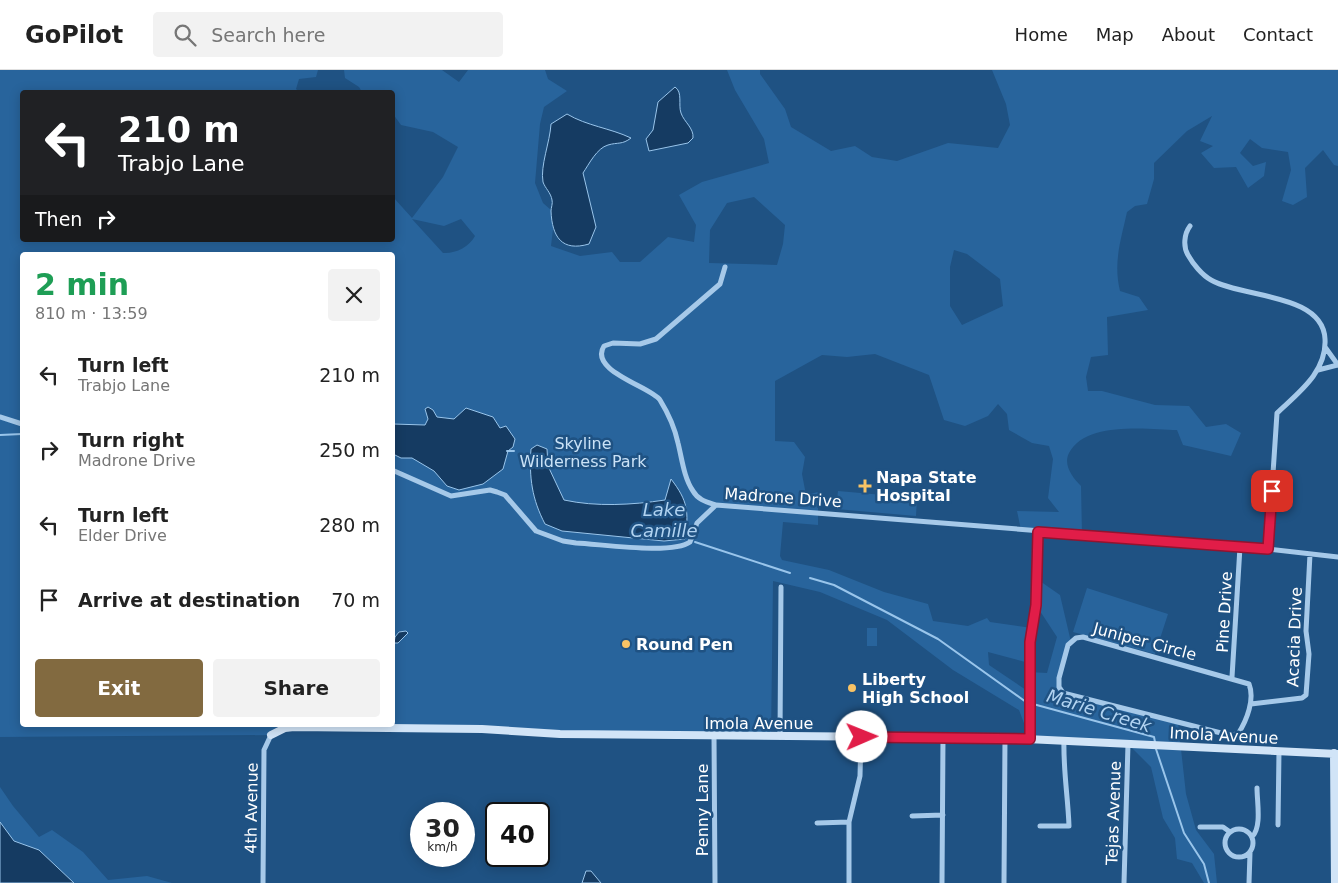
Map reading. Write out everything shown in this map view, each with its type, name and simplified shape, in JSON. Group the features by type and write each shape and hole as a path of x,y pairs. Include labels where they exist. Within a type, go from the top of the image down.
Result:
{"street":[{"path":"1190,226 1185,235 1186,252 1206,277 1227,287 1274,297 1311,313 1323,326 1325,347 1328,355 1338,365"},
{"path":"716,505 701,500 692,491 678,441 658,398 619,376 602,359 601,352 604,346 609,344 637,345 656,339 684,312 720,284 725,267"},
{"path":"1268,549 1277,413 1318,370 1325,347"},
{"path":"1318,370 1338,365"},
{"path":"0,416 20,423"},
{"name":"Madrone Drive","path":"395,471 451,496 490,490 498,492 505,495 536,531 563,541 576,543 664,549 681,548 690,542 700,518 716,505 1268,549 1338,557"},
{"path":"1030,739 1030,642 1036,605 1038,532"},
{"name":"Pine Drive","path":"1232,677 1240,548"},
{"name":"Acacia Drive","path":"1251,704 1302,698 1306,695 1309,654 1306,631 1310,554"},
{"path":"780,587 780,737"},
{"name":"Juniper Circle","path":"1076,638 1083,638 1232,677 1249,684 1252,695 1251,704 1238,734 1229,735 1072,696 1063,692 1059,687 1068,645 1076,638"},
{"name":"Imola Avenue","path":"272,735 284,728 294,727 482,729 560,734 1005,738 1336,753"},
{"name":"4th Avenue","path":"263,883 264,750 272,735"},
{"name":"Penny Lane","path":"714,736 714,883"},
{"path":"849,883 849,822 860,776 862,737"},
{"path":"942,883 943,738"},
{"path":"1004,883 1005,738"},
{"path":"1040,826 1069,826 1064,740"},
{"name":"Tejas Avenue","path":"1124,883 1128,744"},
{"path":"1278,824 1279,751"},
{"path":"1334,883 1336,753"},
{"path":"1252,837 1256,833 1258,788"},
{"path":"912,816 943,815"},
{"path":"817,823 849,822"},
{"path":"1200,827 1223,827 1230,832 1244,830 1252,837 1253,845 1249,861 1249,883"},
{"path":"1230,832 1225,840 1228,853 1241,858 1250,853"}],"green space":[{"name":"Skyline Wilderness Park","path":"0,70 318,70 316,77 299,79 297,90 20,90 20,242 395,242 395,199 412,218 443,177 458,147 433,132 401,125 395,117 395,90 361,90 345,78 344,70 442,70 459,82 468,70 545,70 548,79 567,91 544,107 540,124 535,183 543,203 551,210 553,229 551,246 580,256 612,252 620,262 640,262 668,237 694,242 696,225 679,195 702,182 769,163 764,139 735,90 727,70 760,70 760,74 785,109 791,127 831,151 855,146 872,157 897,161 948,143 998,148 1010,125 1006,104 992,70 1338,70 1338,166 1334,165 1323,150 1305,168 1307,197 1293,205 1282,201 1291,170 1288,152 1262,148 1250,139 1240,153 1253,166 1266,162 1264,176 1248,188 1236,167 1214,168 1201,153 1213,146 1200,141 1212,116 1187,131 1154,163 1154,179 1147,204 1135,206 1127,212 1120,242 1117,270 1120,291 1139,297 1148,310 1107,317 1108,355 1091,357 1086,377 1088,391 1102,391 1155,405 1189,406 1206,427 1226,424 1241,433 1231,456 1183,445 1177,430 1134,428 1103,431 1077,443 1067,457 1072,475 1081,486 1082,535 1021,530 1017,511 1059,512 1048,498 1053,459 1049,446 1032,443 1009,430 1007,414 998,404 988,416 965,426 944,420 929,375 875,354 847,357 822,355 775,381 775,441 794,442 805,457 802,474 806,495 818,492 818,525 783,522 780,556 782,560 829,570 884,592 928,604 933,621 968,626 987,618 990,622 1032,628 1029,663 988,652 989,665 1029,692 1029,672 1047,673 1057,637 1036,605 1037,579 1060,595 1071,642 1059,687 1063,693 1178,722 1186,794 1196,830 1214,854 1217,883 1204,883 1192,863 1177,859 1175,838 1163,818 1151,767 1128,744 1030,739 1019,710 953,670 887,620 820,592 773,581 771,737 294,727 271,735 0,737","holes":["754,197 785,225 783,244 777,265 709,263 710,230 727,203","412,219 444,226 461,219 475,236 461,249 443,253","954,250 967,254 1000,279 1003,306 962,325 950,306 950,267"]},
{"path":"838,491 917,498 916,516 836,509"},
{"path":"1087,588 1168,614 1155,654 1073,632"},
{"path":"867,628 877,628 877,646 867,646"},
{"path":"0,787 39,837 52,830 83,852 108,880 147,876 172,883 74,883 39,850 21,845 8,836 0,823"}],"water":[{"path":"675,87 680,95 682,116 692,131 693,138 688,143 649,151 646,139 653,130 658,102"},
{"path":"567,114 631,138 600,149 583,173 596,227 589,244 580,246 565,244 556,235 552,220 552,201 542,176 551,124"},
{"path":"428,407 433,410 437,417 454,419 466,408 493,417 500,428 506,426 515,439 513,447 508,451 503,469 483,484 459,490 447,486 434,471 412,458 401,458 395,455 395,424 425,425 428,419 425,409"},
{"name":"Lake Camille","path":"537,445 547,449 548,466 564,500 589,504 614,504 665,500 671,479 681,494 686,507 685,539 664,541 562,531 545,524 534,497 531,479 531,449"},
{"path":"406,631 408,633 398,643 395,643 395,637 399,632"},
{"path":"0,822 14,841 39,850 74,883 0,883"},
{"path":"586,871 591,871 601,883 582,883"}],"waterway":[{"name":"Marie Creek","path":"0,435 20,434"},
{"name":"Marie Creek","path":"507,451 514,451"},
{"name":"Marie Creek","path":"695,542 790,573"},
{"name":"Marie Creek","path":"810,578 834,585 938,639 1026,702"},
{"name":"Marie Creek","path":"1033,704 1154,737 1155,742"},
{"name":"Marie Creek","path":"1155,746 1184,833 1204,864 1209,883"}],"place":[{"name":"Napa State Hospital","path":"865,486"},
{"name":"Round Pen","path":"626,644"},
{"name":"Liberty High School","path":"852,688"}],"route":[{"path":"862,737 1030,739 1030,642 1036,605 1038,532 1268,549 1272,491"}]}
